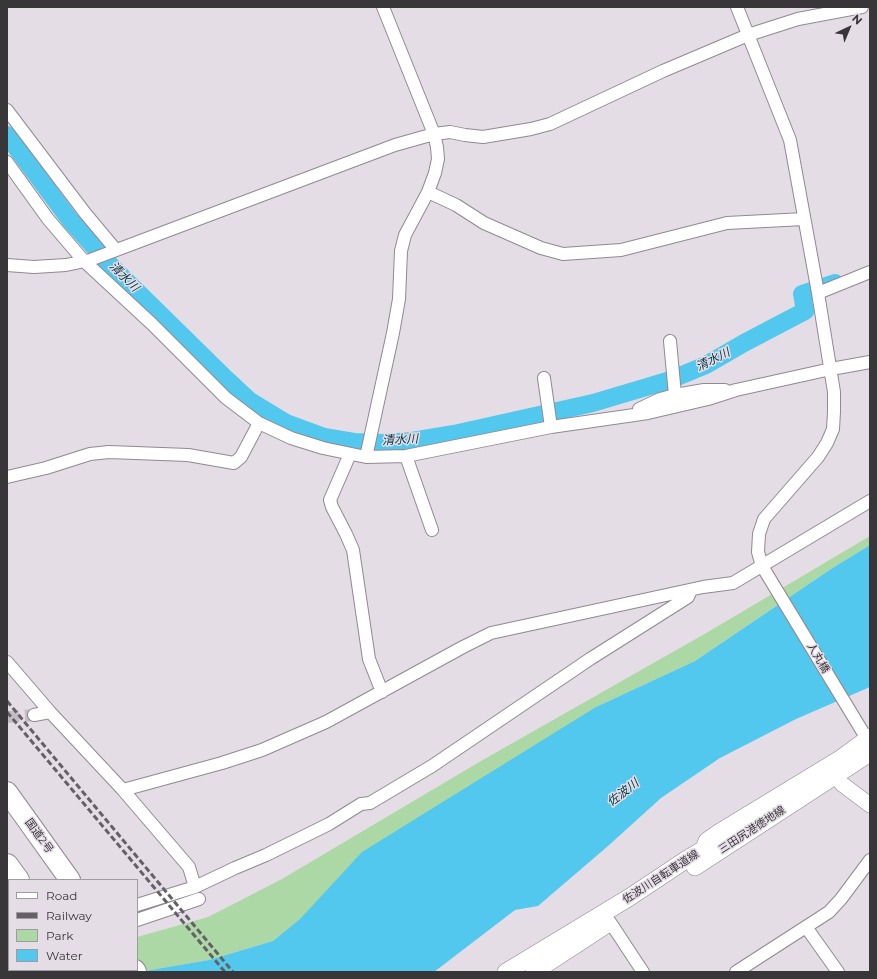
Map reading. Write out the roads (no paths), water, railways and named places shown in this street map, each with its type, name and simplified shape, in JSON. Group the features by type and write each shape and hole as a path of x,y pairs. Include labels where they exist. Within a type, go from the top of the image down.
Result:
{"highway":[{"name":"国道2号","path":"7,792 69,879"},
{"path":"7,865 17,879"}],"main road":[{"name":"三田尻港徳地線","path":"534,972 610,922 706,854 835,775 867,740"},
{"name":"佐波川自転車道線","path":"506,972 630,897 687,858 706,854 707,841 840,759 867,740"}],"street":[{"path":"366,455 399,299 401,251 404,235 428,192 438,159 434,134 383,7"},
{"name":"人丸橋","path":"737,7 790,140 831,369 834,405 832,429 827,443 818,457 764,519 759,534 758,552 762,566 867,740"},
{"path":"7,265 34,268 66,265 87,261 395,145 434,134 450,132 484,137 531,129 550,124 669,68 748,35 798,18 862,7"},
{"path":"7,110 113,251"},
{"path":"7,162 48,219 87,261 226,398 259,423 291,438 323,448 350,454 406,456 551,427 648,412 708,399 736,390 870,362"},
{"path":"428,192 456,205 484,223 541,248 563,254 621,250 727,223 804,219"},
{"path":"818,293 870,272"},
{"path":"670,341 675,396"},
{"path":"544,378 551,427"},
{"path":"626,416 660,399 704,390 736,390"},
{"path":"7,477 46,468 90,454 109,452 188,456 234,463 241,457 259,423"},
{"path":"350,454 330,500 353,550 369,659 382,692"},
{"path":"406,456 432,530"},
{"path":"123,790 222,763 262,750 326,722 433,663 491,634 691,590 733,583 870,501"},
{"path":"138,905 195,887 266,855 329,824 346,815 350,810 361,804 370,803 432,766 590,660 688,597 691,590"},
{"path":"7,662 50,712 123,790 189,867 195,887"},
{"path":"34,715 50,712"},
{"path":"835,775 842,784 870,805"},
{"path":"736,972 828,912 841,899 870,860"},
{"path":"138,920 199,900"},
{"path":"610,922 643,972"},
{"path":"806,927 838,972"}],"water":[{"name":"佐波川","path":"870,545 870,687 796,719 720,758 661,798 538,906 515,910 434,972 139,972 209,960 273,941 301,918 362,852 596,707 695,661 831,569"}],"waterway":[{"name":"清水川","path":"7,135 70,220 115,270 223,376 250,401 286,423 324,437 354,442 383,443 412,441 454,434 593,403 670,380 706,365 805,311 802,294 835,283"}],"tunnel":[{"path":"7,717 34,715"}],"railway":[{"path":"7,701 233,972"},
{"path":"7,712 225,972"}]}
